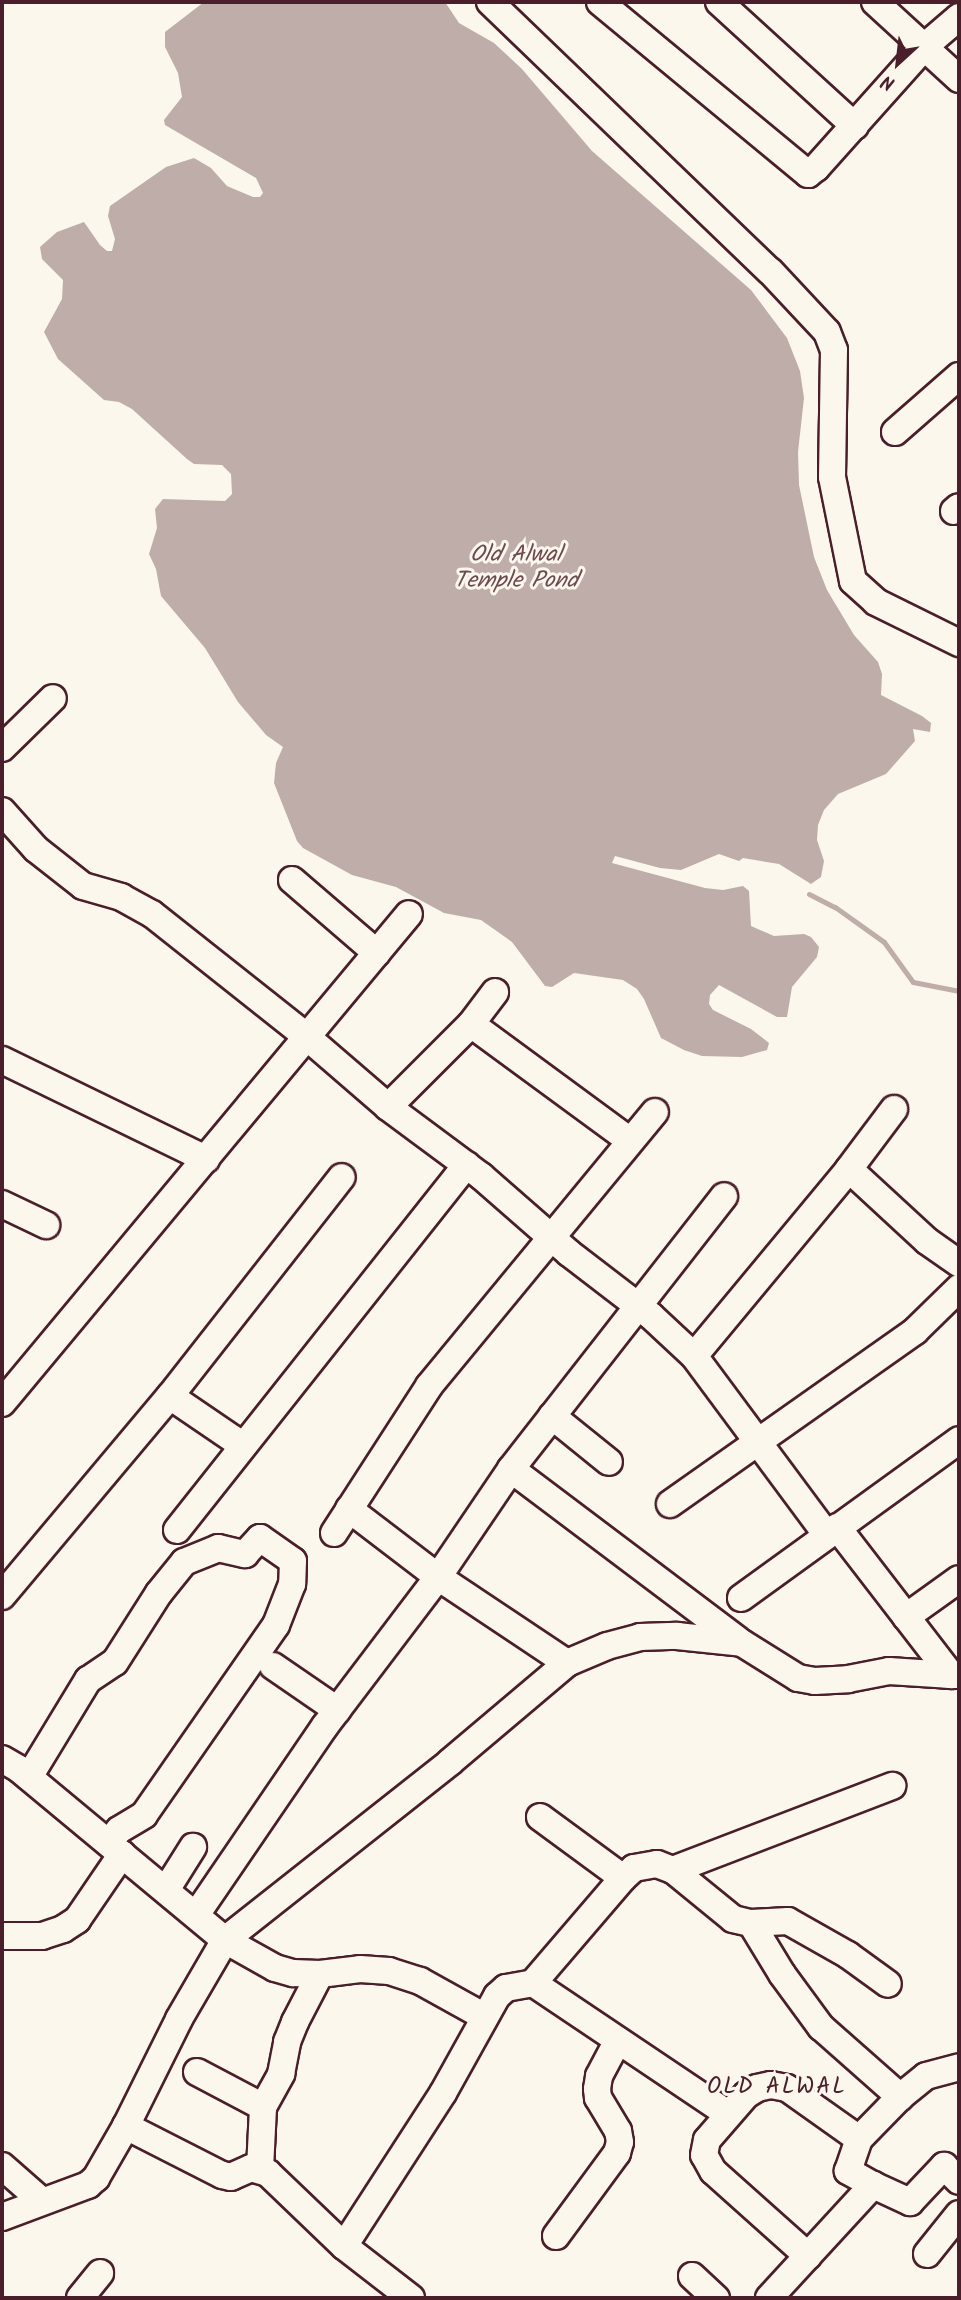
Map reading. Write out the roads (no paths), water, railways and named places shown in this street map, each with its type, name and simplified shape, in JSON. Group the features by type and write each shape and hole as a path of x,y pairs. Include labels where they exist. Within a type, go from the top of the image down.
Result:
{"street":[{"path":"490,2 770,271 827,332 834,350 832,477 853,581 876,602 959,643"},
{"path":"600,2 802,171 812,172 924,47 959,17"},
{"path":"719,2 855,126"},
{"path":"875,2 959,79"},
{"path":"895,432 959,376"},
{"path":"2,748 53,698"},
{"path":"2,811 56,867 83,886 121,897 152,914 307,1037 388,1107 466,1165 694,1356 757,1442 955,1675"},
{"path":"292,880 377,953"},
{"path":"2,1403 410,914"},
{"path":"388,1107 471,1024 495,992"},
{"path":"471,1024 630,1141"},
{"path":"2,1060 206,1159"},
{"path":"694,1356 849,1168 894,1109"},
{"path":"334,1534 429,1385 554,1238 655,1112"},
{"path":"177,1530 466,1165"},
{"path":"849,1168 927,1241 959,1263"},
{"path":"2,1596 170,1396 342,1177"},
{"path":"196,1905 337,1710 438,1577 511,1469 637,1306 705,1225 724,1196"},
{"path":"2,1204 46,1226"},
{"path":"670,1504 915,1331 959,1288"},
{"path":"170,1396 242,1445"},
{"path":"552,1416 609,1462"},
{"path":"741,1598 831,1530 959,1440"},
{"path":"511,1469 742,1643 798,1678 815,1681 890,1671 955,1675"},
{"path":"349,1509 438,1577 567,1663"},
{"path":"2,1936 42,1936 63,1929 77,1920 115,1848 119,1830 144,1815 276,1625 292,1584 293,1561 260,1538 245,1554 218,1548 184,1562 159,1593 115,1662 88,1680 29,1777"},
{"path":"906,1617 959,1579"},
{"path":"2,2217 88,2185 96,2178 126,2126 179,2019 225,1940 450,1762 567,1663 607,1646 640,1637 707,1637 742,1643"},
{"path":"273,1666 337,1710"},
{"path":"2,1759 29,1777 115,1848 196,1905 225,1940 275,1968 293,1973 320,1974 360,1969 389,1971 420,1981 485,2017"},
{"path":"673,1870 892,1786"},
{"path":"540,1817 622,1878"},
{"path":"169,1885 193,1847"},
{"path":"344,2246 443,2093 497,1996 506,1989 533,1983 622,1878 634,1868 657,1864 673,1870 733,1919 751,1923 788,1921 848,1955 888,1984"},
{"path":"751,1923 782,1975 821,2027 900,2096"},
{"path":"260,2169 263,2107 281,2074 286,2042 320,1974"},
{"path":"533,1983 728,2114"},
{"path":"556,2236 617,2153 620,2142 618,2131 598,2098 597,2089 599,2076 618,2041"},
{"path":"959,2067 926,2076 900,2096 859,2139 848,2171 910,2202 944,2166 959,2181"},
{"path":"197,2072 263,2107"},
{"path":"808,2256 707,2163 703,2147 746,2095 757,2088 771,2085 787,2088 859,2139"},
{"path":"126,2126 222,2175 232,2177 251,2168 268,2173 344,2246 411,2298"},
{"path":"2,2166 42,2201"},
{"path":"769,2298 873,2185"},
{"path":"927,2254 959,2214"},
{"path":"80,2298 100,2273"},
{"path":"692,2276 716,2298"}],"water":[{"name":"Old Alwal Temple Pond","path":"204,2 445,2 459,23 494,43 522,69 592,151 751,290 787,338 800,371 804,398 798,452 799,485 814,557 827,590 854,635 878,662 882,674 881,695 922,716 931,723 930,732 913,729 915,741 886,774 838,794 824,810 818,825 817,840 824,861 821,877 811,884 779,864 743,858 739,861 719,854 681,870 660,868 615,856 612,863 705,888 723,890 743,886 749,891 751,926 774,936 804,934 811,937 819,947 817,957 792,987 787,1017 777,1017 719,985 710,995 709,1004 713,1010 751,1029 769,1043 767,1050 742,1057 702,1056 684,1050 661,1038 644,999 637,989 623,980 574,973 552,987 545,986 512,942 481,920 444,913 396,887 352,875 303,848 297,841 274,783 276,763 283,747 266,735 238,702 205,648 161,596 156,569 149,554 157,528 155,509 163,499 225,501 232,494 231,474 222,465 194,464 132,409 119,402 104,400 58,359 44,332 62,299 63,280 42,259 40,247 57,232 84,222 100,245 107,251 112,251 115,239 108,216 110,206 166,167 194,158 211,168 227,186 253,197 260,197 263,193 256,178 165,125 164,120 182,97 178,73 165,47 165,32"}],"waterway":[{"path":"809,894 835,907 884,942 913,982 959,991"}],"district":[{"name":"OLD ALWAL","path":"777,2087"}]}
